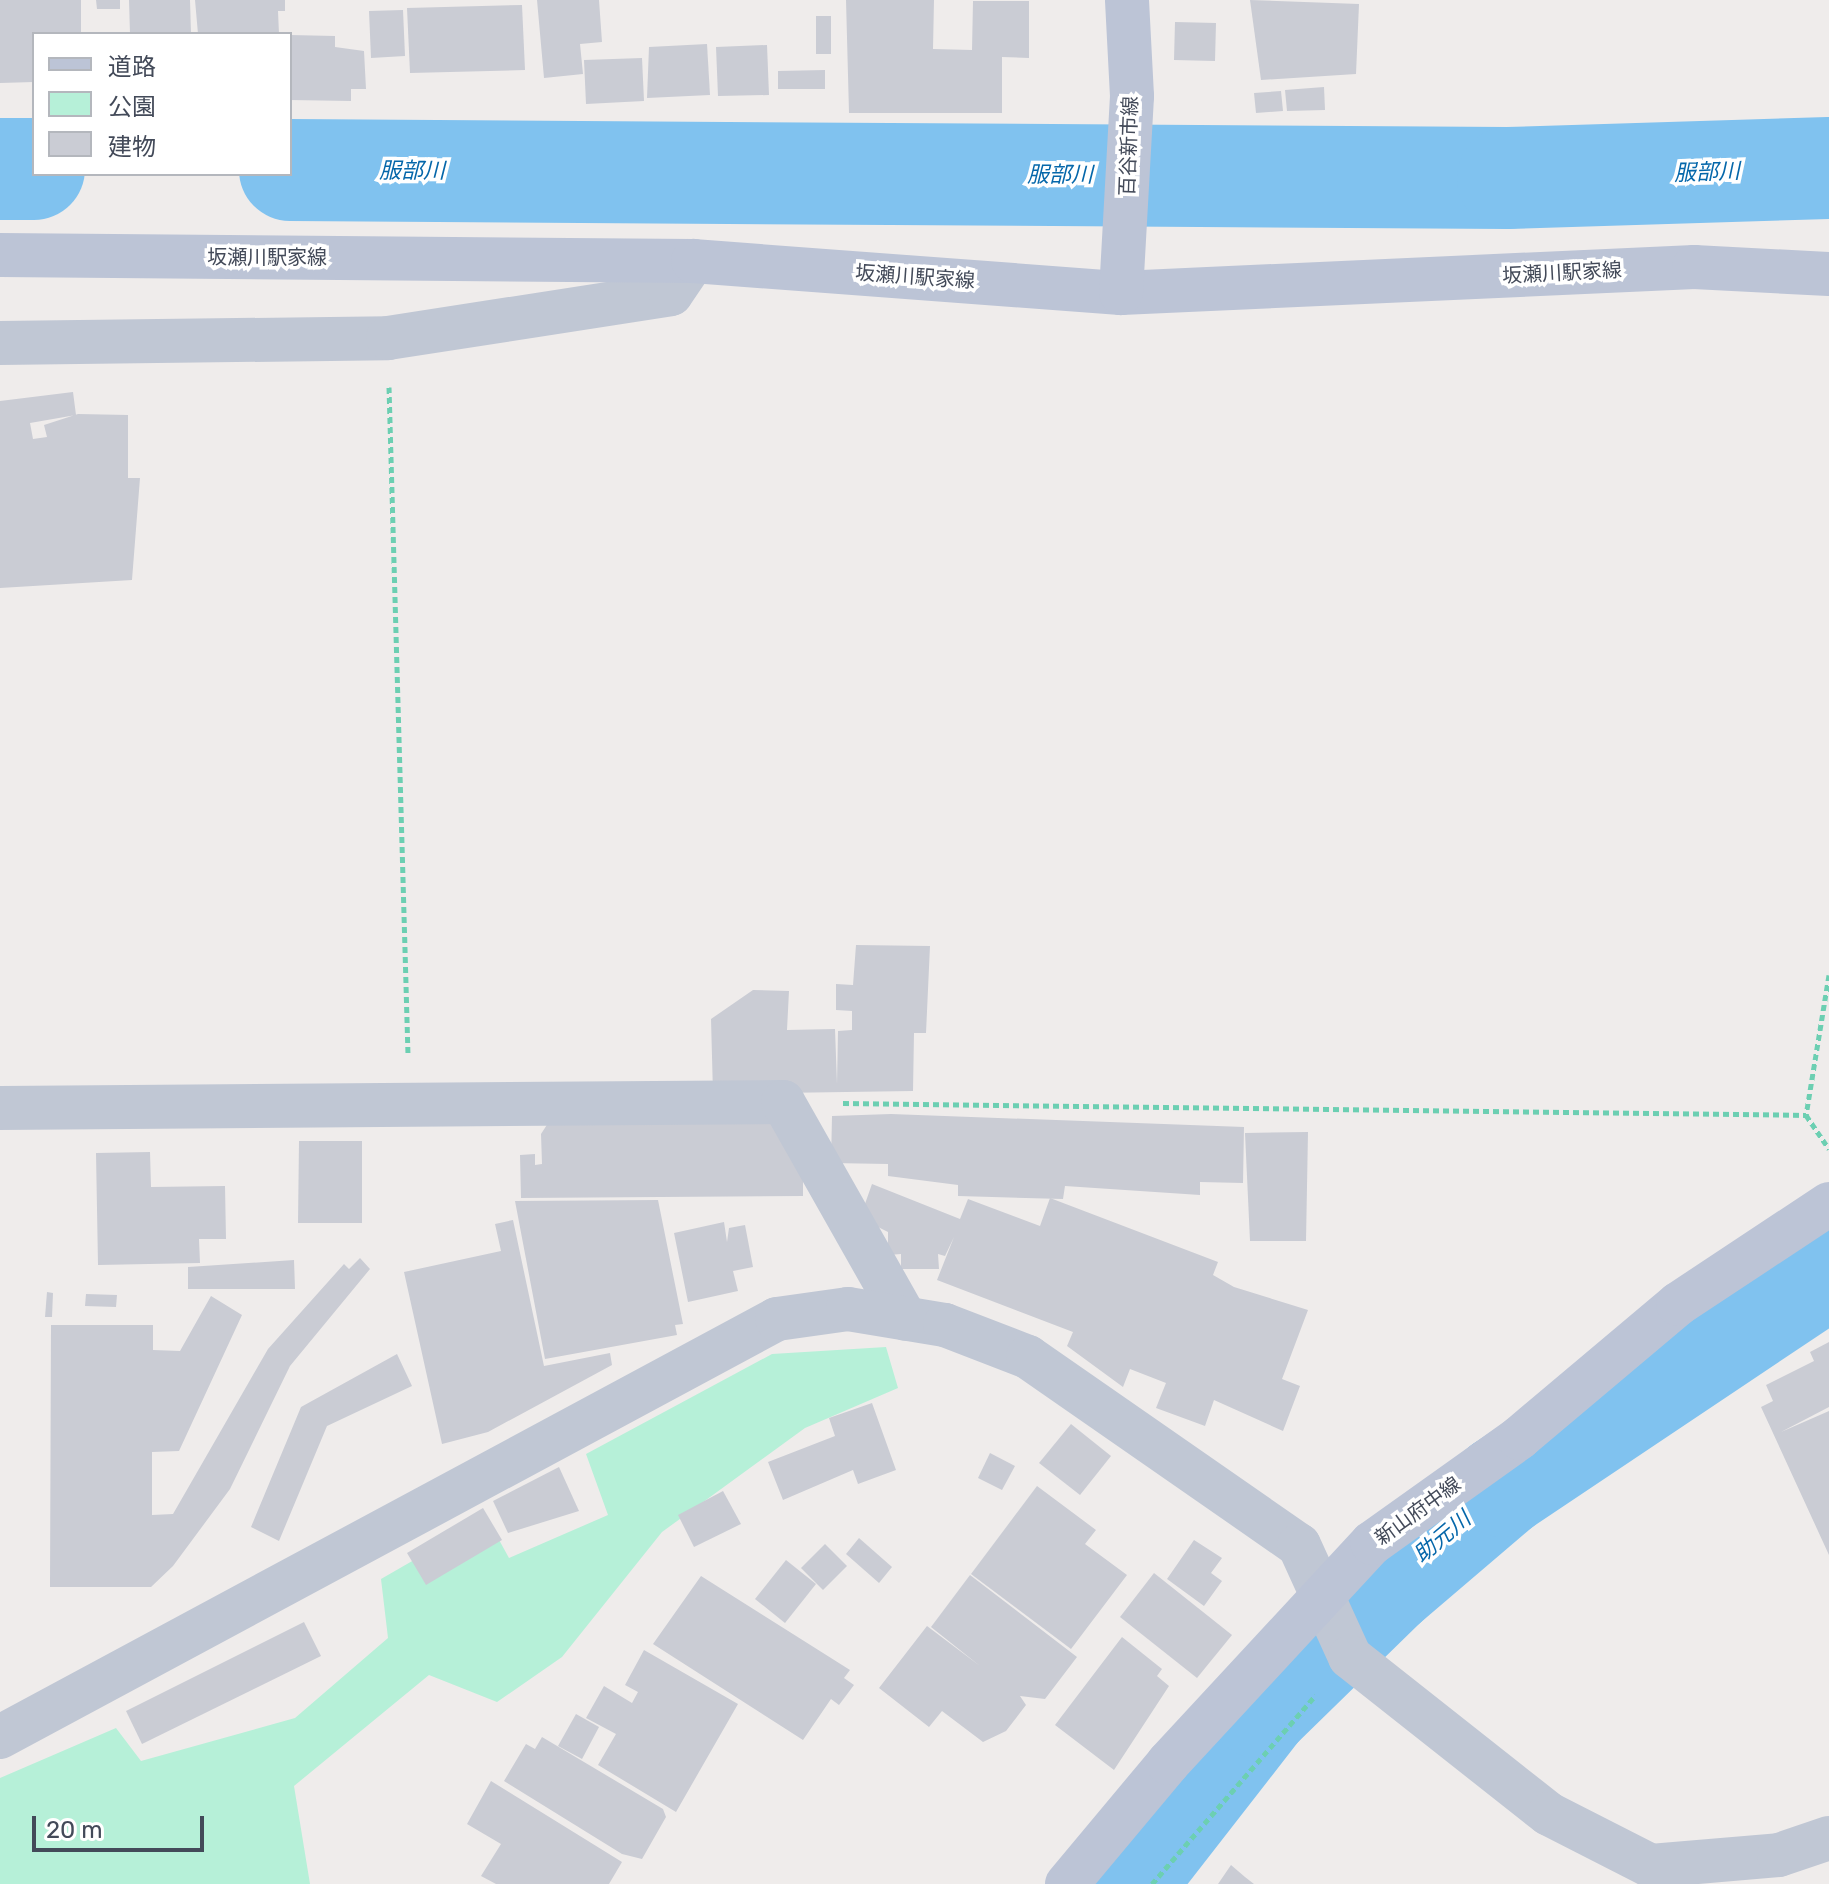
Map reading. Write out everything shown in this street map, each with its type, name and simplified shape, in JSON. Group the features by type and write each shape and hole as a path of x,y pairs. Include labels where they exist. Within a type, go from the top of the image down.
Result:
{"main road":[{"name":"百谷新市線","path":"1121,293 1132,96 1127,0"},
{"name":"坂瀬川駅家線","path":"0,255 693,261 1121,293 1694,267 1829,274"},
{"name":"新山府中線","path":"1067,1884 1318,1595 1372,1543 1519,1438 1678,1304 1829,1204"}],"street":[{"path":"0,343 388,338 671,294 693,261"},
{"path":"0,1108 783,1102 906,1319"},
{"path":"0,1737 777,1319 848,1309 906,1319 1028,1357 1299,1545 1318,1595 1350,1657 1549,1814 1651,1866 1779,1855 1829,1838"}],"path":[{"path":"388,338 410,1107"},
{"path":"1829,975 1806,1115 1829,1149"},
{"path":"783,1102 1806,1115"},
{"path":"1152,1884 1350,1657"}],"green space":[{"path":"886,1347 898,1388 805,1428 662,1532 562,1657 497,1702 429,1675 294,1786 310,1884 0,1884 0,1778 116,1728 141,1761 295,1718 388,1638 381,1579 487,1518 509,1558 608,1515 586,1454 772,1354"}],"building":[{"path":"0,0 81,0 81,32 32,32 32,82 0,83"},
{"path":"96,0 120,0 120,9 97,9"},
{"path":"129,0 190,0 191,32 130,32"},
{"path":"195,0 285,0 285,11 278,11 279,32 198,32"},
{"path":"537,0 599,0 602,42 580,44 583,74 544,78"},
{"path":"846,0 934,0 933,49 972,50 973,1 1029,1 1029,58 1002,57 1002,113 849,113"},
{"path":"1250,0 1359,4 1356,74 1261,80"},
{"path":"522,5 525,70 410,73 407,8"},
{"path":"403,10 405,56 371,58 369,11"},
{"path":"816,16 831,16 831,54 816,54"},
{"path":"1175,22 1216,23 1215,61 1174,60"},
{"path":"292,35 335,36 335,47 364,51 366,89 351,89 351,101 292,100"},
{"path":"707,44 710,95 647,98 649,47"},
{"path":"767,45 769,95 718,96 716,47"},
{"path":"642,58 644,101 586,104 584,60"},
{"path":"825,70 825,89 778,89 778,71"},
{"path":"1324,87 1325,110 1287,111 1285,90"},
{"path":"1281,91 1283,111 1256,113 1254,93"},
{"path":"73,392 76,415 128,415 128,478 140,478 132,580 0,588 0,401","holes":["74,415 44,425 47,437 33,439 30,423"]},
{"path":"856,945 930,946 926,1033 914,1033 913,1091 713,1094 711,1019 753,990 789,991 787,1030 835,1029 837,1084 838,1031 852,1030 852,1011 836,1010 836,984 853,985"},
{"path":"891,1114 1244,1127 1243,1183 1200,1182 1200,1195 1065,1186 1063,1199 958,1196 958,1185 888,1176 888,1164 831,1163 832,1116"},
{"path":"552,1117 782,1117 803,1161 803,1196 521,1198 520,1155 535,1154 535,1165 542,1164 541,1134"},
{"path":"1308,1132 1306,1241 1250,1241 1245,1133"},
{"path":"299,1141 362,1141 362,1223 298,1223"},
{"path":"150,1152 151,1187 225,1186 226,1239 199,1239 200,1263 98,1265 96,1153"},
{"path":"872,1184 960,1219 968,1199 1040,1226 1050,1198 1218,1262 1213,1275 1234,1287 1308,1310 1282,1379 1300,1386 1283,1431 1214,1400 1205,1426 1156,1408 1166,1383 1130,1369 1123,1387 1067,1346 1073,1332 937,1280 954,1237 945,1256 938,1254 939,1269 901,1269 901,1254 888,1255 888,1232 860,1218"},
{"path":"658,1200 683,1324 675,1325 677,1335 545,1359 515,1201"},
{"path":"513,1220 544,1366 610,1353 612,1365 488,1432 442,1444 404,1272 501,1251 495,1224"},
{"path":"724,1222 727,1242 729,1228 745,1225 753,1267 733,1271 738,1291 688,1302 674,1233"},
{"path":"360,1258 370,1269 290,1366 230,1489 173,1566 151,1587 50,1587 51,1325 153,1325 153,1350 180,1351 211,1296 242,1315 179,1451 152,1452 152,1515 173,1514 268,1349 344,1264 349,1269"},
{"path":"294,1260 295,1289 188,1289 188,1267"},
{"path":"47,1292 53,1293 52,1317 45,1317"},
{"path":"86,1294 117,1295 116,1307 85,1306"},
{"path":"1829,1342 1829,1407 1781,1432 1829,1411 1829,1555 1761,1407 1773,1401 1766,1385 1814,1361 1810,1352"},
{"path":"397,1354 412,1386 327,1426 279,1541 251,1527 301,1407"},
{"path":"872,1403 896,1470 858,1484 853,1470 783,1500 768,1462 835,1436 829,1418"},
{"path":"1071,1424 1111,1456 1080,1495 1039,1463"},
{"path":"990,1453 1015,1466 1002,1490 978,1478"},
{"path":"559,1467 579,1511 508,1533 493,1501"},
{"path":"1037,1486 1096,1530 1085,1544 1127,1575 1071,1649 971,1574"},
{"path":"723,1491 741,1524 694,1547 678,1515"},
{"path":"483,1508 502,1540 426,1585 407,1553"},
{"path":"859,1538 892,1567 879,1583 846,1554"},
{"path":"1194,1540 1222,1558 1211,1573 1222,1581 1204,1606 1167,1579"},
{"path":"825,1544 847,1566 823,1590 801,1568"},
{"path":"786,1560 816,1584 785,1623 755,1599"},
{"path":"1154,1573 1232,1635 1197,1678 1120,1617"},
{"path":"970,1575 1077,1657 1045,1699 1020,1696 1026,1705 1006,1731 983,1742 942,1711 929,1727 879,1688 927,1626 980,1666 931,1627"},
{"path":"701,1576 850,1670 844,1678 854,1685 839,1705 831,1699 803,1740 653,1644"},
{"path":"304,1622 321,1656 142,1744 126,1711"},
{"path":"1122,1637 1162,1669 1157,1676 1169,1686 1114,1770 1055,1725"},
{"path":"644,1650 738,1704 676,1812 598,1765 616,1734 586,1718 604,1686 632,1703 638,1692 625,1685"},
{"path":"576,1714 599,1727 582,1759 558,1746"},
{"path":"542,1737 663,1809 666,1817 642,1859 622,1854 504,1781 526,1744 535,1749"},
{"path":"491,1781 622,1862 609,1884 496,1884 481,1876 501,1844 467,1824"},
{"path":"1231,1865 1245,1877 1254,1884 1218,1884"}],"waterway":[{"name":"服部川","path":"292,170 1508,178 1829,168"},
{"name":"服部川","path":"0,169 32,169"},
{"name":"助元川","path":"1123,1884 1260,1708 1386,1585 1502,1486 1829,1267"}]}
